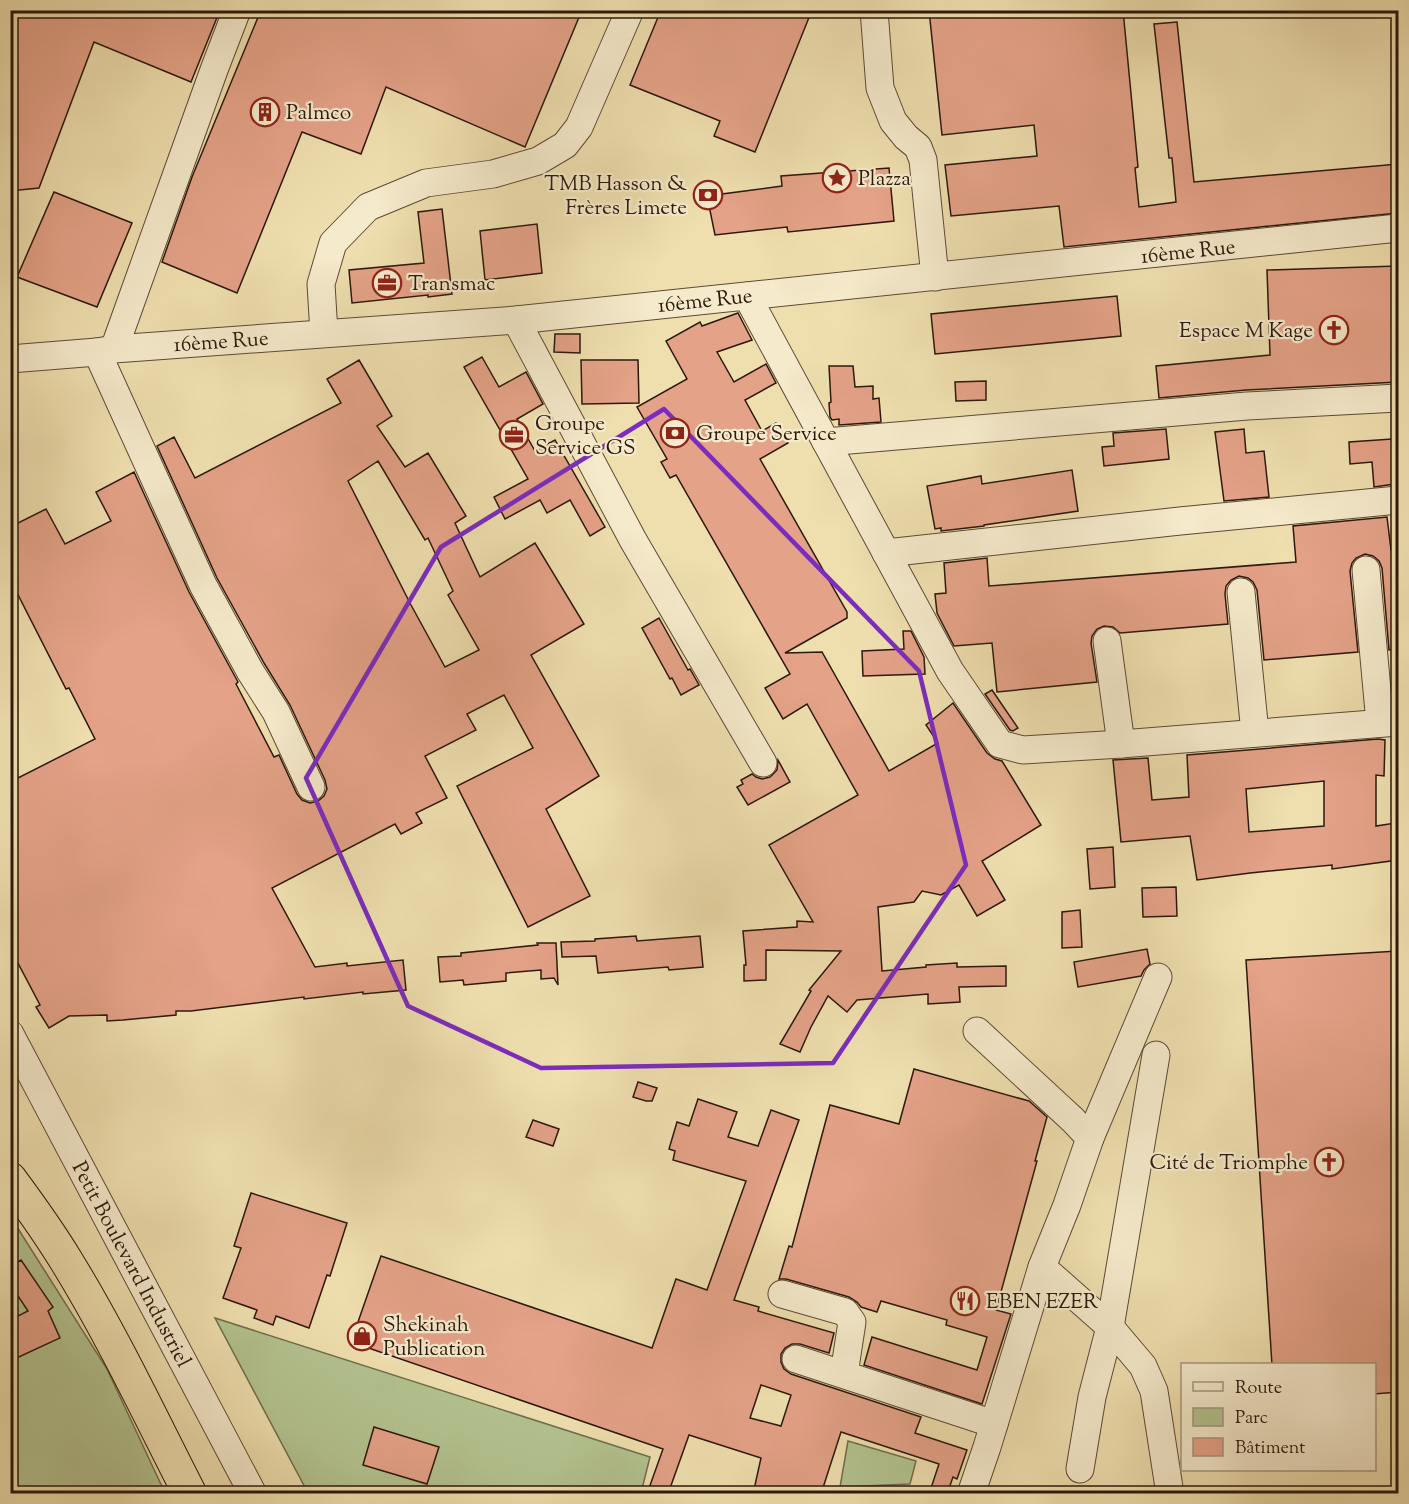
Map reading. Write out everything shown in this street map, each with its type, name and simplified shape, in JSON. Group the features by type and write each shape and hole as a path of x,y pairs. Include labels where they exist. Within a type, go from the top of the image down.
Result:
{"highway":[{"path":"10,1179 68,1263 112,1341 190,1494"}],"street":[{"path":"237,10 105,350 203,585 250,671 276,712 311,787"},
{"path":"324,333 321,284 333,243 368,207 426,183 493,174 538,161 565,145 579,127 630,10"},
{"path":"874,10 880,88 893,121 918,147 923,160 934,277"},
{"name":"16ème Rue","path":"10,359 516,320 1398,228"},
{"path":"747,296 950,671 1000,744 1023,750 1389,722 1366,570"},
{"path":"516,320 633,540 763,763"},
{"path":"826,442 1247,406 1398,398"},
{"path":"886,553 1180,520 1398,500"},
{"path":"1241,592 1255,733"},
{"path":"1107,640 1121,744"},
{"path":"970,1494 1042,1267 1067,1205 1090,1138 1158,977"},
{"path":"977,1031 1090,1138"},
{"name":"Petit Boulevard Industriel","path":"10,1034 253,1494"},
{"path":"1080,1469 1092,1397 1110,1327 1156,1055"},
{"path":"1042,1267 1110,1327 1143,1366 1154,1391 1173,1452 1170,1494"},
{"path":"782,1294 845,1312 852,1322 844,1374"},
{"path":"796,1359 994,1424"}],"highlighted area":[{"path":"664,409 919,671 966,865 833,1063 541,1068 408,1006 306,778 441,547"}],"green space":[{"path":"10,1216 107,1369 165,1493 11,1493"},
{"path":"215,1318 650,1457 641,1493 308,1493"},
{"path":"848,1441 916,1461 910,1484 840,1487"}],"building":[{"path":"10,10 220,10 191,82 94,42 39,188 10,191"},
{"path":"261,10 582,10 525,147 386,87 361,154 302,132 237,293 162,262 192,177"},
{"path":"661,10 812,10 755,152 714,136 720,121 630,85"},
{"path":"929,10 1123,10 1138,167 1135,168 1139,207 1176,202 1154,24 1177,22 1194,182 1398,164 1398,213 1064,247 1059,206 951,216 945,165 1037,156 1034,125 942,135"},
{"path":"889,168 894,221 788,232 787,227 715,235 707,196 782,186 781,176"},
{"path":"54,192 132,223 97,307 17,277"},
{"path":"442,209 452,294 352,303 349,270 424,263 418,212"},
{"path":"537,224 542,273 485,280 480,231"},
{"name":"Espace M Kage","path":"1398,266 1398,382 1246,390 1159,398 1156,366 1270,355 1267,270"},
{"path":"1117,296 1121,336 935,354 931,314"},
{"path":"738,313 752,340 717,352 734,382 766,364 776,383 745,400 762,431 776,423 788,443 760,459 847,612 847,618 785,653 822,652 889,771 938,743 926,725 953,703 987,753 1002,761 1041,825 982,861 1005,900 977,916 959,885 941,895 922,891 914,902 878,907 882,971 957,963 957,967 1006,966 1006,986 959,987 960,1002 928,1004 928,994 857,1000 847,1012 828,996 800,1052 780,1044 811,991 809,990 841,951 766,950 766,980 744,981 744,965 746,965 743,931 797,927 797,921 813,922 769,845 858,795 807,704 783,719 765,688 790,674 676,475 670,478 661,462 667,459 637,407 687,379 666,341 700,322 702,326"},
{"path":"555,334 580,334 580,353 554,352"},
{"path":"482,357 499,387 526,372 543,404 517,419 535,451 555,440 605,527 590,536 570,500 547,513 540,500 505,519 494,497 528,479 464,367"},
{"path":"359,360 392,416 377,426 405,467 428,453 466,516 455,523 480,577 535,543 584,624 531,655 599,776 546,809 590,896 528,927 457,786 533,748 504,695 467,714 476,730 425,756 447,798 416,813 422,823 401,834 395,824 272,888 315,967 403,960 406,990 304,999 304,997 176,1011 176,1015 123,1020 107,1021 107,1015 69,1016 49,1028 36,1007 40,1005 10,948 10,782 95,739 69,688 66,689 10,579 10,527 46,509 65,544 111,521 96,492 134,472 189,592 238,682 236,684 274,757 279,755 302,800 310,803 318,801 327,789 325,780 290,705 217,578 157,446 174,437 195,478 341,403 327,379","holes":["378,461 425,540 428,538 453,591 448,595 479,650 445,667 348,481"]},
{"path":"581,360 638,360 639,403 582,404"},
{"path":"829,366 853,366 855,387 873,386 873,399 879,398 881,422 839,425 839,419 832,420 829,403 831,402"},
{"path":"986,381 986,400 956,401 955,382"},
{"path":"1166,429 1169,459 1104,466 1102,447 1114,446 1113,433"},
{"path":"1244,429 1246,453 1264,451 1269,497 1224,501 1215,432"},
{"path":"1392,439 1395,484 1374,487 1372,462 1350,464 1349,442"},
{"path":"1072,470 1078,511 984,526 941,531 941,528 935,529 927,486 981,476 982,484"},
{"path":"1387,517 1391,550 1398,549 1398,649 1389,650 1382,568 1373,556 1365,554 1356,558 1350,571 1358,652 1264,660 1257,590 1248,578 1239,576 1226,586 1228,624 1120,633 1113,627 1104,626 1097,629 1092,636 1091,643 1097,682 997,692 992,643 954,646 937,613 935,594 946,593 944,563 987,558 989,586 1296,562 1293,526"},
{"path":"659,618 699,685 681,695 642,628"},
{"path":"903,631 911,631 924,657 925,674 863,676 862,651 904,649"},
{"path":"992,690 1018,728 1013,731 985,694"},
{"path":"1385,740 1384,776 1376,775 1376,826 1395,823 1398,860 1332,869 1332,865 1197,880 1190,836 1121,842 1113,760 1148,758 1152,800 1189,797 1187,755","holes":["1324,781 1324,826 1249,832 1246,789"]},
{"path":"778,760 790,782 748,805 737,787 743,784 741,780 752,774 762,779 770,777 777,770"},
{"path":"1113,847 1115,887 1090,889 1087,849"},
{"path":"1176,887 1177,916 1143,917 1142,888"},
{"path":"1080,910 1082,947 1062,948 1062,912"},
{"path":"636,936 637,941 700,936 703,967 669,970 668,967 598,973 596,956 562,957 561,942"},
{"path":"537,943 556,943 558,985 554,978 541,979 541,970 506,973 506,981 464,985 463,980 440,982 438,957 538,945"},
{"path":"1147,949 1150,964 1141,976 1078,987 1074,962"},
{"name":"Cité de Triomphe","path":"1398,951 1398,1392 1376,1394 1376,1363 1272,1363 1246,960"},
{"path":"914,1069 1029,1101 1047,1117 996,1310 1011,1314 982,1404 864,1365 872,1337 977,1370 987,1337 946,1325 947,1320 881,1301 877,1312 861,1307 849,1297 779,1279 789,1246 792,1247 830,1105 899,1124"},
{"path":"638,1082 657,1088 652,1101 633,1097"},
{"path":"698,1099 737,1112 728,1137 758,1146 771,1110 799,1120 734,1300 759,1307 758,1311 834,1333 829,1353 800,1344 792,1344 785,1348 781,1354 781,1362 784,1369 791,1374 921,1417 915,1433 967,1450 957,1479 953,1477 947,1494 929,1494 939,1464 841,1432 821,1494 753,1494 761,1458 689,1435 668,1494 647,1494 663,1449 351,1342 381,1256 652,1348 676,1279 707,1290 746,1181 673,1160 675,1151 669,1149 677,1122 689,1126","holes":["761,1385 791,1395 781,1426 750,1418"]},
{"path":"533,1120 559,1129 553,1146 526,1137"},
{"path":"251,1193 347,1223 330,1276 327,1275 309,1328 276,1316 273,1325 254,1318 257,1310 223,1298 241,1248 234,1246"},
{"path":"21,1260 53,1307 48,1311 60,1338 10,1361 10,1320 28,1311 10,1284 10,1267"},
{"path":"374,1427 439,1447 427,1484 363,1465"}],"place":[{"name":"Palmco","path":"265,112"},
{"name":"Plazza","path":"837,178"},
{"name":"TMB Hasson & Frères Limete","path":"708,195"},
{"name":"Transmac","path":"387,283"},
{"name":"Espace M Kage","path":"1334,330"},
{"name":"Groupe Service","path":"675,433"},
{"name":"Groupe Service GS","path":"514,435"},
{"name":"Cité de Triomphe","path":"1329,1162"},
{"name":"EBEN EZER","path":"965,1301"},
{"name":"Shekinah Publication","path":"362,1336"}]}
